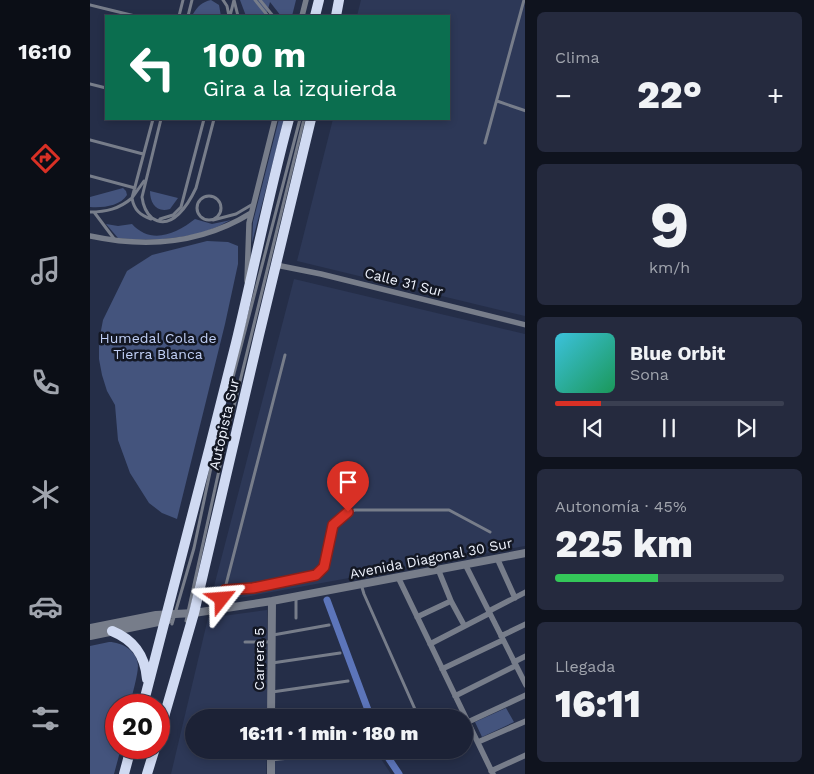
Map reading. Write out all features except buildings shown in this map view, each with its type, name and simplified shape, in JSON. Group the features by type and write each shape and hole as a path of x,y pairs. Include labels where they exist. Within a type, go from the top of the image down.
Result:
{"highway":[{"path":"315,15 320,0"},
{"path":"336,15 339,0"},
{"name":"Autopista Sur","path":"145,694 171,618 273,179 289,120"},
{"name":"Autopista Sur","path":"169,694 312,120"},
{"path":"112,631 128,639 140,652 146,668 148,685"},
{"path":"124,774 128,759"},
{"path":"147,774 152,759"}],"street":[{"path":"302,15 306,0"},
{"path":"247,294 247,236 253,204 275,120"},
{"path":"90,236 115,241 150,244 179,240 203,235 228,226 251,213"},
{"name":"Calle 31 Sur","path":"276,264 322,271 525,325"},
{"name":"Avenida Diagonal 30 Sur","path":"90,636 171,618 272,601 525,553"},
{"path":"497,558 515,598"},
{"path":"465,564 525,685"},
{"path":"438,570 464,626"},
{"path":"398,577 462,709"},
{"path":"430,644 525,592"},
{"name":"Carrera 5","path":"271,709 272,601"},
{"path":"417,617 451,601"},
{"name":"Avenida Diagonal 30 Sur","path":"90,628 156,615 171,618"},
{"path":"442,669 525,624"},
{"path":"455,696 515,664 525,656"},
{"path":"473,720 525,695"},
{"path":"478,742 525,720"},
{"path":"473,732 492,772 525,755"},
{"path":"271,760 271,774"}],"lane":[{"path":"179,15 183,0"},
{"path":"188,15 192,0"},
{"path":"223,0 230,15"},
{"path":"230,15 234,0"},
{"path":"234,0 238,15"},
{"path":"255,0 267,15"},
{"path":"260,0 271,15"},
{"path":"485,143 524,0"},
{"path":"90,5 131,15"},
{"path":"90,84 105,88"},
{"path":"497,101 525,111"},
{"path":"153,120 132,198 134,206 139,213 155,220 170,220 183,210 189,202 196,188 214,120"},
{"path":"155,220 145,211 142,197 161,120"},
{"path":"155,220 173,215 181,206 204,120"},
{"path":"189,615 225,444 300,120"},
{"path":"228,396 304,120"},
{"path":"90,140 144,154"},
{"path":"90,176 135,188"},
{"path":"92,212 111,210 126,204 145,179"},
{"path":"210,220 217,217 221,207 218,200 211,196 200,200 197,209 203,218 210,220 232,216 253,204"},
{"path":"92,212 115,241"},
{"path":"220,609 285,355"},
{"path":"171,618 194,548 221,424"},
{"path":"225,590 253,588 316,575 324,567 333,525 348,512 355,510 449,510 490,532"},
{"path":"361,584 415,709"},
{"path":"296,596 296,618"},
{"path":"245,642 272,639 329,625"},
{"path":"272,664 340,653"},
{"path":"271,692 348,681"},
{"path":"271,760 280,759"}],"shaded area":[{"path":"361,0 525,0 525,316 297,261 333,120 450,120 450,15 357,15"},
{"path":"294,279 525,334 525,546 228,600 211,598"},
{"path":"267,610 267,709 186,709 208,618"},
{"path":"185,715 185,759 267,759 266,774 171,774"},
{"path":"290,759 381,759 391,774 275,774 275,761"}],"green space":[{"path":"211,0 219,5 221,15 193,14 205,2"},
{"path":"240,0 296,0 292,15 280,15 270,2 266,15 246,15"},
{"path":"279,120 284,120 252,243 253,222"},
{"path":"123,188 127,195 120,202 106,207 90,207 90,197"},
{"path":"150,191 178,198 170,209 161,210 151,200"},
{"path":"195,219 212,224 231,220 214,228 187,236 152,239 118,238 106,224 118,226 132,224 139,230 155,236 172,233"},
{"name":"Humedal Cola de Tierra Blanca","path":"207,241 228,242 238,246 238,264 177,519 162,513 149,503 130,473 118,440 115,405 107,391 102,375 99,359 99,341 103,320 127,271 152,255"},
{"path":"114,642 128,648 135,656 138,665 132,694 105,694 105,759 118,759 114,774 90,774 90,646"},
{"path":"506,708 514,722 482,737 475,722"}],"waterway":[{"path":"327,600 368,709"},
{"path":"389,759 399,774"}],"route":[{"path":"222,599 225,590 253,588 316,575 324,567 333,525 348,512"}]}
